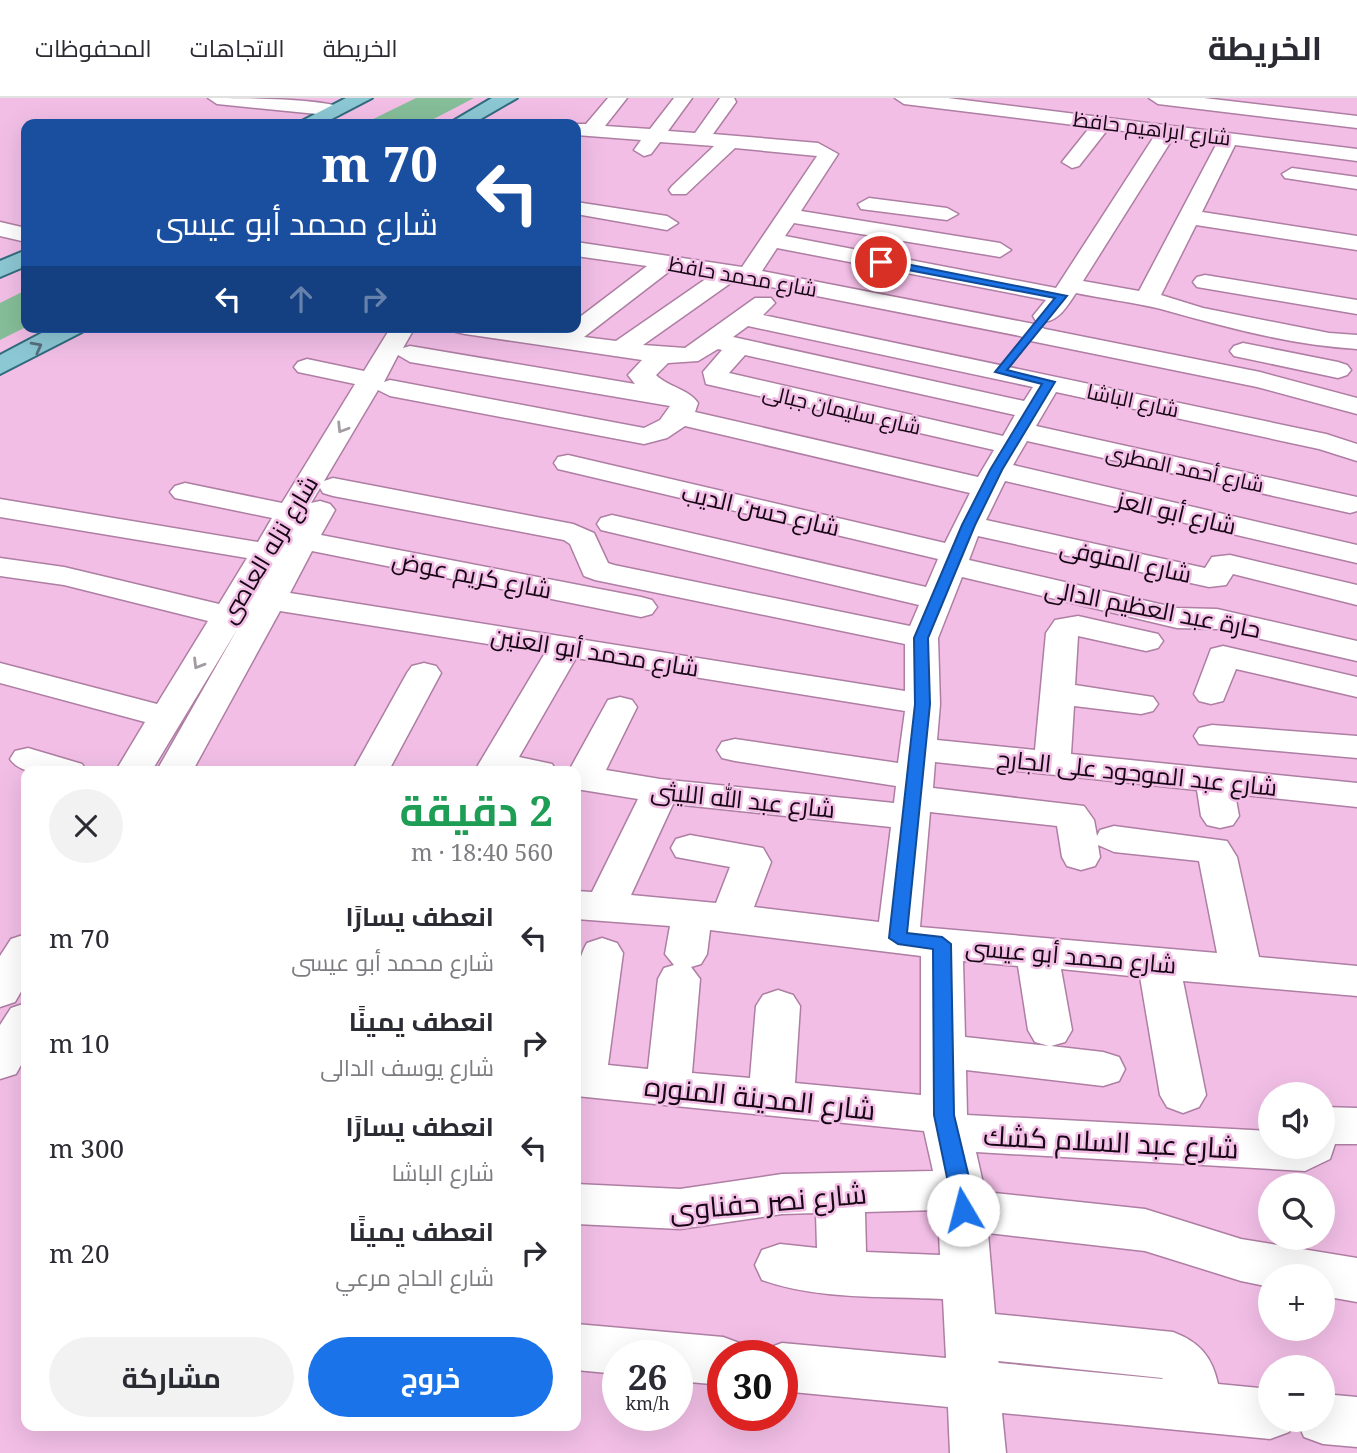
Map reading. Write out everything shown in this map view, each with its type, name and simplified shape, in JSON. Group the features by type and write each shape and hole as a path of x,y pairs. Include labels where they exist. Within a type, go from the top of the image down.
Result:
{"main road":[{"path":"317,119 362,98"},
{"path":"467,119 507,98"},
{"path":"0,270 21,260"},
{"path":"0,366 62,333"}],"street":[{"path":"217,98 337,110"},
{"path":"583,130 618,98"},
{"path":"636,158 657,135 683,98"},
{"path":"1049,98 1149,108 1357,122"},
{"path":"1304,98 1357,104"},
{"path":"701,138 727,102"},
{"path":"900,105 1090,139"},
{"name":"شارع ابراهيم حافظ","path":"900,105 1104,122 1149,108 1168,130 1357,155"},
{"path":"1149,108 1357,136"},
{"path":"1072,162 1104,122"},
{"path":"583,130 818,149 829,156 770,240 739,274 621,349"},
{"path":"1000,372 1053,313 1168,130"},
{"path":"1147,299 1229,138"},
{"path":"679,191 731,141"},
{"path":"1259,152 1357,165"},
{"path":"1292,174 1357,183"},
{"path":"799,196 826,199"},
{"path":"853,202 947,214"},
{"path":"581,209 667,223"},
{"path":"786,215 1000,250"},
{"path":"1189,217 1357,243"},
{"path":"589,255 644,220"},
{"path":"0,229 21,234"},
{"path":"770,240 1053,313 1147,299 1175,305 1197,314 1354,319"},
{"path":"1219,242 1357,264"},
{"path":"517,333 661,355 689,356 727,343 744,318 786,283 803,247"},
{"name":"شارع محمد حافظ","path":"589,255 667,262 959,316 1053,313 1260,380 1343,433"},
{"path":"581,327 667,262"},
{"path":"837,293 853,273"},
{"path":"895,304 912,280"},
{"path":"959,316 974,292"},
{"path":"1200,292 1354,319"},
{"path":"908,337 930,310"},
{"name":"شارع الباشا","path":"744,318 1049,382 1208,421 1343,433"},
{"name":"شارع نزله العاصى","path":"177,766 250,612 296,527 392,366 421,333"},
{"path":"563,341 574,333"},
{"path":"727,343 1009,449"},
{"name":"شارع سليمان جبالى","path":"727,343 715,378 1009,449"},
{"path":"1220,346 1338,370"},
{"path":"661,355 641,375 677,407"},
{"path":"307,367 392,366 677,407 1009,449"},
{"path":"392,366 605,429 640,446 959,544"},
{"name":"شارع نزله العاصى","path":"137,766 166,717 250,612 265,552 296,527 333,487 392,366"},
{"path":"978,1453 962,1200 946,1123 943,1051 920,941 914,785 923,704 921,638 959,544 1009,449 1049,382"},
{"path":"1194,387 1218,396 1208,421"},
{"path":"1249,425 1259,398"},
{"path":"640,446 666,430 677,407"},
{"name":"شارع حسن الديب","path":"605,429 562,469 959,544"},
{"path":"1343,433 1337,465 1347,475 1344,493 1353,511 1349,552"},
{"name":"شارع أحمد المطرى","path":"1009,449 1350,504"},
{"name":"شارع أبو العز","path":"1009,449 1349,552"},
{"path":"333,487 573,533 583,539 588,547 594,569 606,573 921,638"},
{"path":"185,492 296,527"},
{"path":"0,508 265,552"},
{"path":"612,524 935,599"},
{"name":"شارع كريم عوض","path":"296,527 641,607"},
{"name":"شارع المنوفى","path":"959,544 1209,578 1215,578 1223,564 1230,564 1357,595"},
{"name":"حارة عبد العظيم الدالى","path":"959,544 1177,618 1217,619 1357,652"},
{"name":"شارع محمد أبو العنين","path":"0,567 64,576 250,612 566,646 923,704"},
{"path":"1052,764 1062,633 1067,627 1078,625 1146,642"},
{"path":"495,766 566,646"},
{"path":"1211,694 1223,656 1357,687"},
{"path":"0,673 166,717"},
{"path":"373,766 424,673"},
{"path":"1057,693 1140,704"},
{"path":"581,775 620,707"},
{"path":"1212,736 1357,747"},
{"path":"735,750 1071,815 1098,848 1213,850 1218,857 1241,971"},
{"path":"28,759 50,766"},
{"name":"شارع عبد الموجود على الجارح","path":"914,785 1052,764 1217,799 1357,795"},
{"name":"شارع عبد الله الليثى","path":"581,778 660,791 914,785"},
{"path":"590,906 660,791"},
{"path":"668,1088 683,967 711,917 751,862 749,857 690,848"},
{"name":"شارع محمد أبو عيسى","path":"590,906 920,941 1357,981"},
{"path":"0,991 16,951"},
{"path":"1037,952 1050,1030"},
{"path":"581,1068 602,953"},
{"path":"1159,963 1183,1095"},
{"path":"771,1098 778,1006"},
{"path":"0,1062 21,1027"},
{"path":"943,1051 1103,1069"},
{"name":"شارع المدينة المنوره","path":"581,1079 771,1098 946,1123"},
{"name":"شارع عبد السلام كشك","path":"946,1123 1258,1148"},
{"path":"1335,1125 1357,1126"},
{"path":"840,1192 842,1273"},
{"name":"شارع نصر حفناوى","path":"581,1204 680,1209 745,1198 840,1192 962,1200 1145,1230 1241,1260 1357,1280"},
{"path":"780,1265 842,1273 967,1278"},
{"path":"581,1347 602,1349"},
{"path":"798,1366 972,1361 1193,1406 1258,1413"},
{"path":"1335,1420 1357,1422"}],"shaded area":[{"path":"416,98 474,98 434,119 373,119"},
{"path":"21,292 21,330 0,340 0,303"}],"route":[{"path":"881,262 1062,296 1000,372 1049,382 996,470 968,525 921,638 923,704 898,938 942,944 944,1115 963,1210"}]}
